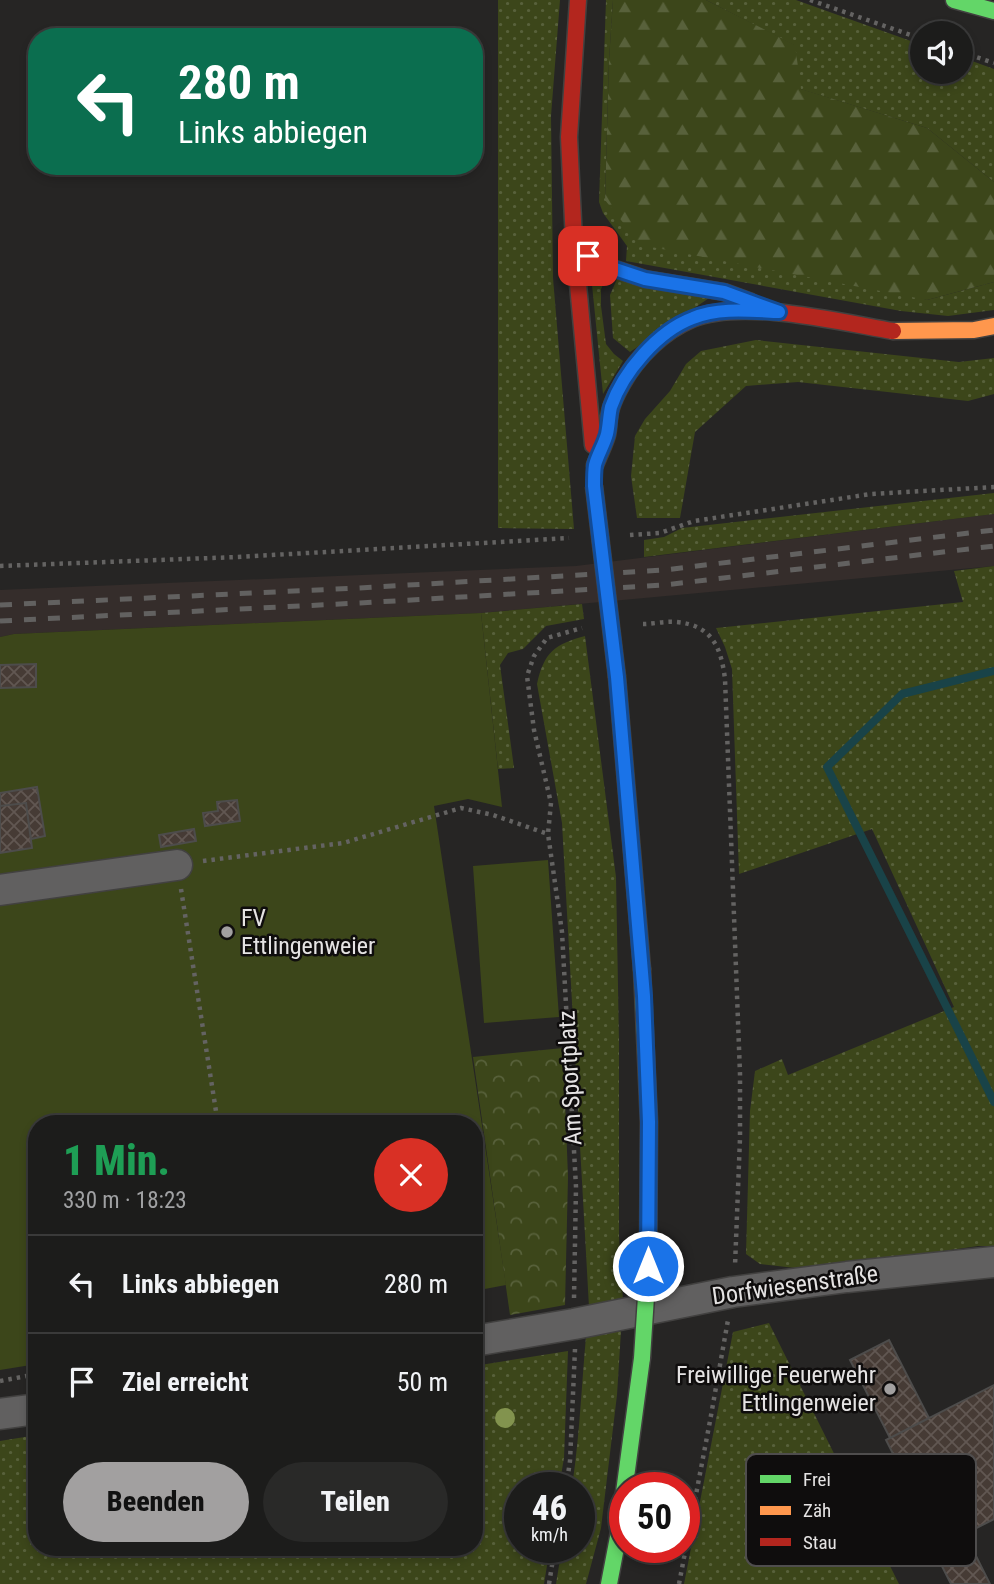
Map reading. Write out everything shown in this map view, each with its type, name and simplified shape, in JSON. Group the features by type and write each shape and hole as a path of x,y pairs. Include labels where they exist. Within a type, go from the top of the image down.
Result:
{"main road":[{"path":"578,0 569,137 574,242 595,465 594,486 617,677 644,996 649,1122 648,1266 642,1358 618,1537 609,1584"},
{"path":"954,0 994,11"},
{"path":"574,242 588,256 615,269 645,279 724,292 779,312"},
{"path":"595,465 607,434 611,408 622,384 650,348 671,330 694,317 727,311 779,312 900,332 974,330 994,326"}],"street":[{"path":"0,890 177,865"},
{"name":"Dorfwiesenstraße","path":"483,1339 733,1292 994,1262"},
{"path":"0,1414 28,1410"}],"path":[{"path":"810,0 910,35"},
{"path":"973,56 994,63"},
{"path":"619,536 660,533 694,521 871,494 994,487"},
{"path":"0,566 238,557 578,538"},
{"path":"679,1584 733,1292 737,1249 740,1074 722,660"},
{"name":"Am Sportplatz","path":"177,865 343,843 461,808 493,815 548,834 562,932 576,1187 568,1472"},
{"path":"177,865 217,1115"},
{"path":"0,1381 28,1376"},
{"path":"549,1584 552,1563"}],"shaded area":[{"path":"994,514 994,566 481,613 14,634 0,637 0,590 576,566"}],"green space":[{"path":"498,0 560,0 551,116 553,278 574,529 498,528"},
{"path":"606,0 613,0 605,199 927,300 994,282 994,310 948,316 901,311 626,261 627,246 603,213 599,202"},
{"path":"613,0 706,0 795,45 801,89 927,128 994,182 994,282 927,300 641,245 605,200"},
{"path":"706,0 796,0 910,41 910,84 973,84 973,61 994,69 994,182 927,128 800,89 794,45"},
{"path":"590,265 607,276 601,289 606,344 623,361 603,394"},
{"path":"617,279 712,296 630,352 613,338 610,295"},
{"path":"756,340 959,362 994,358 994,394 968,401 798,382 746,386 695,432 680,518 637,518 631,476 635,436 645,419 670,391 686,364 701,351"},
{"path":"994,493 994,514 644,557 644,540 664,537 682,528"},
{"path":"994,566 994,1246 978,1246 813,1270 760,1264 746,1254 750,1111 755,1071 782,1059 788,1075 954,1007 872,829 739,874 732,669 716,628 963,602 954,571"},
{"path":"582,604 584,619 546,626 523,649 508,653 500,665 514,768 498,769 481,613"},
{"name":"FV Ettlingenweier","path":"481,613 502,807 468,799 434,806 480,1115 28,1115 28,1365 0,1370 0,637 14,634"},
{"path":"585,636 616,877 619,1237 623,1299 617,1395 601,1528 595,1550 595,1472 574,1472 589,1307 562,823 537,684 547,657 566,642"},
{"path":"548,860 559,1017 484,1023 473,866"},
{"path":"563,1048 568,1177 565,1305 510,1315 473,1057"},
{"name":"FV Ettlingenweier","path":"483,1132 506,1285 483,1289"},
{"path":"769,1323 834,1454 746,1454 746,1566 890,1566 899,1584 684,1584 688,1563 700,1563 700,1502 733,1332"},
{"path":"568,1351 562,1472 504,1472 504,1563 547,1563 544,1584 0,1584 0,1441 28,1436 28,1556 483,1556 483,1365"},
{"path":"559,1563 592,1563 586,1584 556,1584"}],"building":[{"path":"36,664 36,687 0,688 0,665"},
{"path":"37,787 45,836 31,839 26,803 0,806 0,793"},
{"path":"237,800 240,821 205,826 203,813 218,811 217,802"},
{"path":"26,803 32,848 0,853 0,806"},
{"path":"194,829 196,841 161,847 159,835"},
{"name":"Freiwillige Feuerwehr Ettlingenweier","path":"889,1340 929,1418 890,1438 850,1360"},
{"path":"994,1385 994,1519 976,1528 976,1454 893,1454 886,1440"},
{"path":"976,1556 990,1584 951,1584 942,1566 976,1566"}],"waterway":[{"path":"994,671 902,694 827,767 994,1102"}],"railway":[{"path":"0,605 664,570 994,530"},
{"path":"0,621 664,585 994,546"}],"traffic: fast":[{"path":"954,0 994,11"},
{"path":"594,486 617,677"},
{"path":"642,969 649,1122 648,1266"},
{"path":"642,1358 648,1266"},
{"path":"609,1584 618,1537 642,1358"}],"traffic: slow":[{"path":"893,331 974,330 994,326"}],"traffic: jam":[{"path":"578,0 569,137 574,242 593,445"},
{"path":"574,242 588,256 615,269 645,279 724,292 751,302"},
{"path":"595,465 607,435 612,405 628,374 661,338 692,319 713,313 764,311 893,331"},
{"path":"617,677 642,969"}],"place":[{"name":"FV Ettlingenweier","path":"227,932"},
{"name":"Freiwillige Feuerwehr Ettlingenweier","path":"890,1389"}],"route":[{"path":"588,256 645,279 724,292 779,312 727,311 694,317 671,330 650,348 622,384 611,408 607,434 595,465 594,486 617,677 644,996 649,1122 648,1266"}]}
